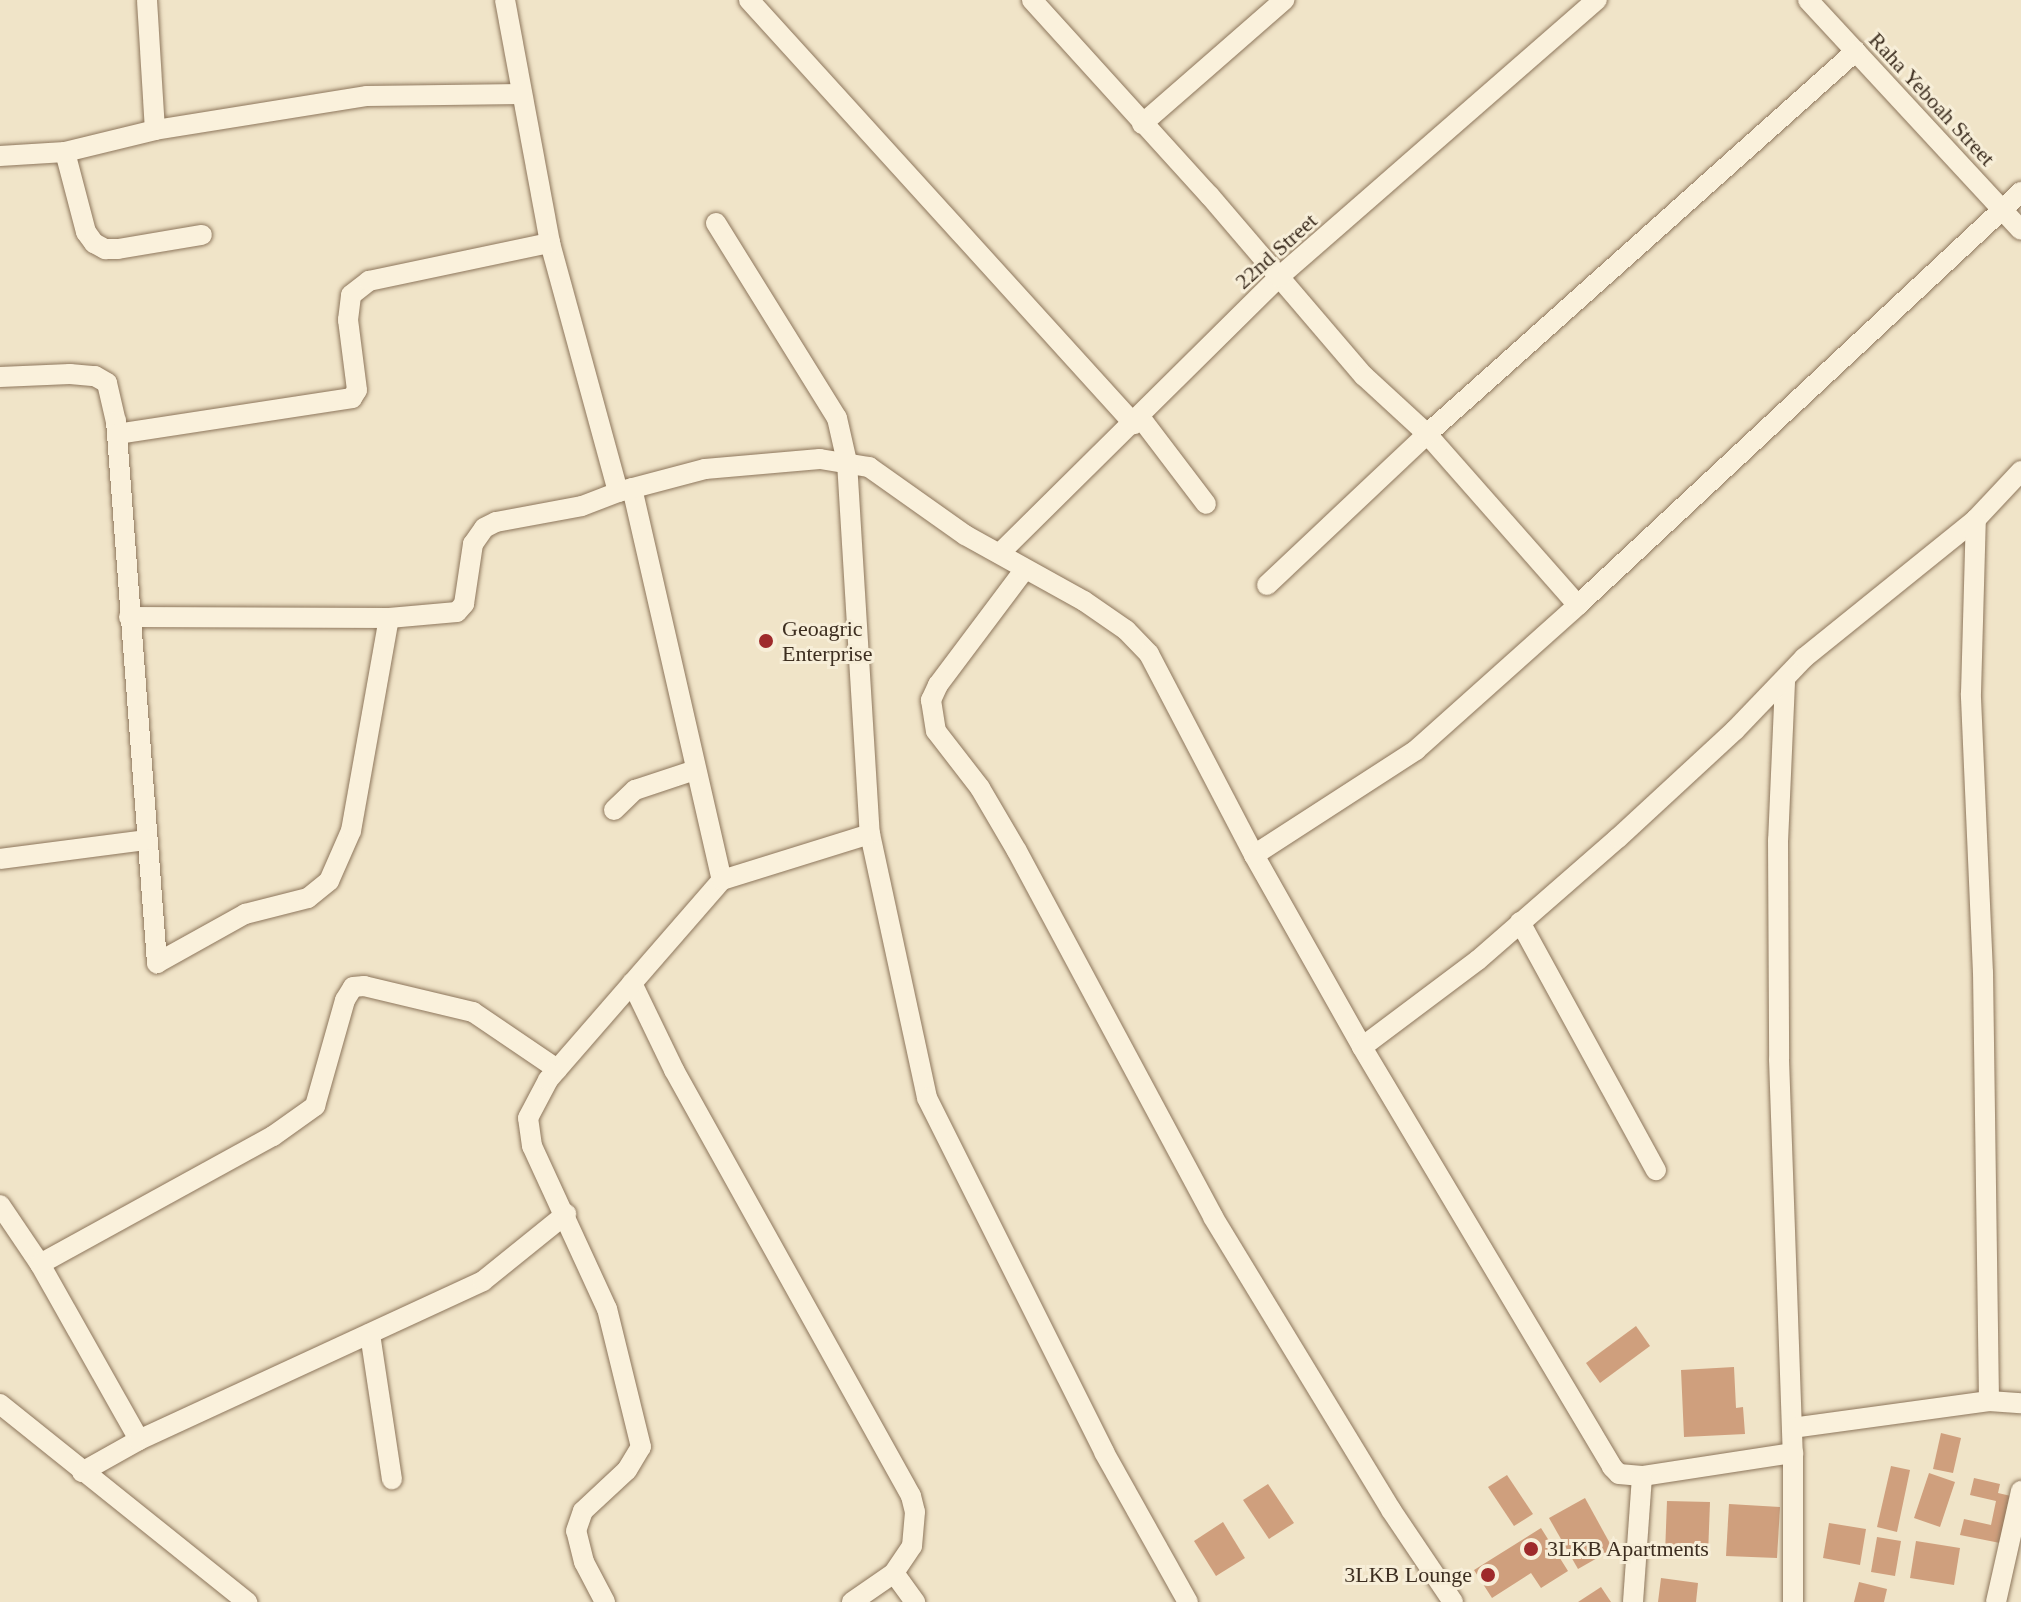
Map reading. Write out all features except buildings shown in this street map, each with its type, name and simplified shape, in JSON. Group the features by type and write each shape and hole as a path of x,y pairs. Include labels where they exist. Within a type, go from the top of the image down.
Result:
{"street":[{"path":"147,0 155,130"},
{"path":"505,0 550,243 625,490 722,880"},
{"path":"749,0 1137,420 1206,504"},
{"path":"1032,0 1364,376 1427,434 1578,605"},
{"path":"1142,124 1284,0"},
{"name":"22nd Street","path":"1000,553 1279,277 1597,0"},
{"name":"Raha Yeboah Street","path":"1808,0 2021,230"},
{"path":"1267,585 1427,434 1856,51"},
{"path":"0,156 65,152 155,130 367,96 522,94"},
{"path":"65,152 86,232 94,243 105,249 118,249 202,235"},
{"path":"1254,855 1416,750 1578,605 2021,192"},
{"path":"716,223 837,418 847,462 870,834 927,1098 1104,1452 1188,1602"},
{"path":"117,434 352,398 357,390 348,320 351,295 369,281 550,243"},
{"path":"0,377 70,374 95,376 107,383 117,434 157,963 245,914 308,898 329,881 351,831 389,618"},
{"path":"129,617 389,618 457,612 464,604 473,544 484,528 496,522 582,506 625,490 705,469 820,459 869,467 941,520 1084,601 1140,643 1362,1047 1612,1467 1619,1474 1642,1476 1793,1453"},
{"path":"1362,1047 1478,960 1618,838 1785,682 1825,640 1976,519 2021,471"},
{"path":"1976,519 1971,693 1983,973 1989,1401"},
{"path":"1025,569 938,685 931,700 936,731 980,788 1017,851 1213,1217 1391,1510 1453,1602"},
{"path":"1785,682 1778,840 1779,1044 1793,1453 1793,1602"},
{"path":"614,810 635,790 695,770"},
{"path":"605,1602 584,1562 576,1531 583,1511 627,1470 641,1447 607,1309 566,1214 532,1146 528,1118 557,1069 722,880 870,834"},
{"path":"0,859 147,840"},
{"path":"1520,922 1656,1170"},
{"path":"632,983 674,1070 911,1496 915,1531 912,1546 894,1573 852,1602"},
{"path":"40,1264 273,1136 315,1106 345,1000 353,987 364,986 473,1012 557,1069"},
{"path":"0,1205 40,1264 139,1440"},
{"path":"82,1472 139,1440 483,1281 566,1214"},
{"path":"370,1334 392,1479"},
{"path":"1792,1428 1989,1401 2021,1403"},
{"path":"0,1404 247,1602"},
{"path":"1633,1602 1642,1476"},
{"path":"1996,1602 2021,1491"},
{"path":"894,1573 915,1602"}],"place":[{"name":"Geoagric Enterprise","path":"766,641"},
{"name":"3LKB Apartments","path":"1531,1549"},
{"name":"3LKB Lounge","path":"1488,1575"}]}
